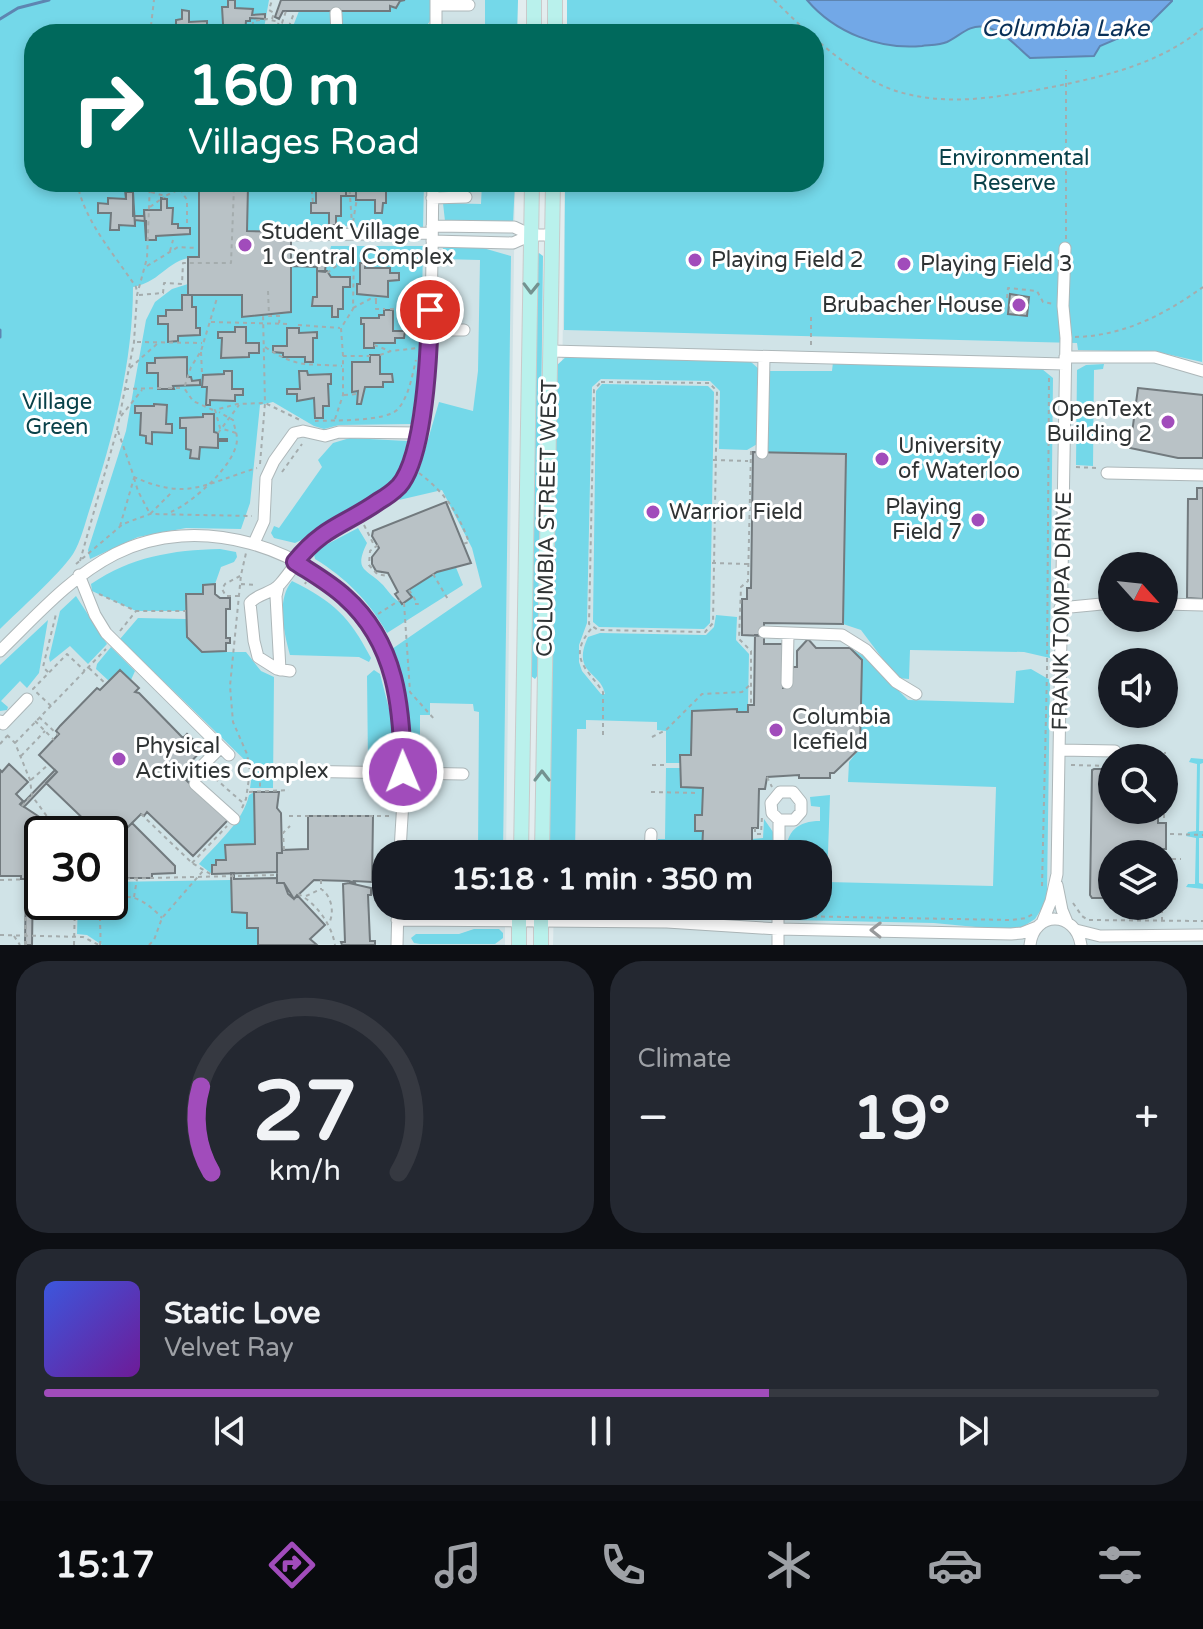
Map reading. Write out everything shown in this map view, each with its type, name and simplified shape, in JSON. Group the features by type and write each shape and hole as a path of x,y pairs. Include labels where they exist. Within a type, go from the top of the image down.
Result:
{"main road":[{"path":"534,0 534,24"},
{"path":"555,0 555,24"},
{"name":"COLUMBIA STREET WEST","path":"521,840 532,192"},
{"name":"COLUMBIA STREET WEST","path":"542,840 553,192"},
{"path":"519,920 519,945"},
{"path":"541,920 541,945"}],"street":[{"path":"436,24 436,2 469,5"},
{"path":"336,13 337,24"},
{"path":"278,587 255,597 249,611 258,657 285,670 276,596 278,587 309,543 329,528 378,502 400,485 408,466 417,433 424,347 430,330 432,192"},
{"path":"432,198 466,197"},
{"path":"298,235 432,233 514,227 531,235 553,235"},
{"name":"FRANK TOMPA DRIVE","path":"1065,248 1056,884 1062,910 1081,945"},
{"path":"430,330 464,330"},
{"path":"551,351 812,359 1065,361 1155,357 1203,371"},
{"path":"762,448 764,358"},
{"path":"250,548 264,521 266,478 294,433 303,431 325,436 339,432 417,433"},
{"path":"1107,471 1203,475"},
{"path":"0,651 80,580 116,553 147,541 179,536 224,537 295,562 347,598 367,621 395,681 402,714 401,840"},
{"path":"80,580 95,615 113,639 225,751 195,779 234,819"},
{"path":"1060,608 1098,604"},
{"path":"1178,604 1203,605"},
{"path":"764,632 842,635 866,650 896,682 916,694"},
{"path":"787,683 788,633"},
{"path":"525,685 543,685"},
{"path":"0,721 3,724 27,699"},
{"path":"1060,750 1098,751"},
{"path":"289,771 463,774"},
{"path":"779,820 779,840"},
{"path":"651,834 651,840"},
{"name":"FRANK TOMPA DRIVE","path":"1030,945 1032,933 1039,925 1056,884"},
{"path":"639,920 778,929 1011,934 1022,933 1052,919 1100,936 1203,935"},
{"path":"397,920 397,945"},
{"path":"778,920 778,945"}],"path":[{"path":"151,24 154,0"},
{"path":"272,0 269,10 274,13 272,20"},
{"path":"774,0 799,24"},
{"path":"253,24 253,21 272,20 282,23 286,11"},
{"path":"290,24 294,13"},
{"path":"824,46 875,82 905,94 955,100 997,98 1068,84 1147,62 1185,43 1203,28"},
{"path":"1065,248 1066,70"},
{"path":"79,192 89,218 136,287 137,295 134,342 117,430 80,561 120,526 150,514 252,516 253,505"},
{"path":"137,295 144,268 150,192"},
{"path":"155,192 165,196"},
{"path":"149,207 174,192"},
{"path":"182,192 187,200 187,227"},
{"path":"137,295 163,293 164,283 182,284 183,263 231,263 234,192"},
{"path":"312,192 313,203"},
{"path":"350,192 353,229 357,198"},
{"path":"353,233 353,309"},
{"path":"169,252 173,240"},
{"path":"144,268 178,247 196,248"},
{"path":"327,273 354,252"},
{"path":"1066,338 1122,331 1172,308 1203,287"},
{"path":"1007,298 1008,288 1026,289 1037,291 1043,302 1063,306"},
{"path":"268,291 269,316 280,316 279,324"},
{"path":"202,373 201,351 217,298"},
{"path":"335,420 343,395 341,328 353,309 370,299 377,299 376,309 385,309"},
{"path":"390,309 430,310"},
{"path":"258,475 265,403 263,314"},
{"path":"811,317 812,359"},
{"path":"210,322 291,324"},
{"path":"298,325 341,328"},
{"path":"134,342 203,343"},
{"path":"128,369 159,342"},
{"path":"374,345 391,351"},
{"path":"265,347 305,367 343,366"},
{"path":"313,421 382,417 396,411 408,391 424,347 380,355"},
{"path":"184,388 191,367 201,351"},
{"path":"343,356 370,356"},
{"path":"1042,895 1049,374 1065,361"},
{"path":"604,382 709,383 717,391 714,460 713,623 705,632 592,628 589,624 594,390 604,382"},
{"path":"123,389 184,388"},
{"path":"184,388 193,401 209,410 265,403 299,420"},
{"path":"119,418 143,389"},
{"path":"343,395 357,394"},
{"path":"218,433 240,404"},
{"path":"169,514 183,507 209,484 231,458 237,441 233,420 215,410"},
{"path":"215,410 220,428"},
{"path":"220,428 236,433"},
{"path":"117,430 138,491 150,514"},
{"path":"283,471 302,444"},
{"path":"751,705 753,651 739,639 741,587 748,581 750,451 762,448"},
{"path":"714,460 750,461"},
{"path":"408,466 445,496 458,514 469,542 463,544"},
{"path":"134,477 160,488 190,490 259,467"},
{"path":"1075,467 1107,471"},
{"path":"120,526 134,477"},
{"path":"150,514 174,491"},
{"path":"358,513 376,546 370,551 369,565 377,574 388,576"},
{"path":"192,863 234,819 244,804 247,792 249,762 233,722 230,686 241,575 250,548"},
{"path":"713,563 749,564"},
{"path":"433,574 449,601"},
{"path":"218,596 225,584 241,575"},
{"path":"80,580 136,611 186,611"},
{"path":"240,584 261,586"},
{"path":"367,621 403,603 418,604 409,590"},
{"path":"222,593 239,596"},
{"path":"741,595 747,595"},
{"path":"403,603 410,692 435,720"},
{"path":"48,672 43,667 57,608"},
{"path":"15,743 87,670 136,611"},
{"path":"592,628 581,645 580,660 603,692 603,737"},
{"path":"52,706 33,689 67,654 106,684"},
{"path":"652,737 666,730 702,694 742,692 751,684"},
{"path":"39,717 58,735"},
{"path":"35,721 54,740"},
{"path":"0,729 15,743 30,780 32,796 47,816"},
{"path":"20,757 45,731"},
{"path":"0,744 8,736"},
{"path":"249,762 260,774 260,791"},
{"path":"30,780 49,764"},
{"path":"652,765 666,765"},
{"path":"1071,765 1098,766"},
{"path":"211,774 244,804"},
{"path":"247,792 289,790"},
{"path":"651,792 697,793"},
{"path":"22,806 32,796"},
{"path":"141,814 192,863 214,876"},
{"path":"289,816 392,816"},
{"path":"284,850 283,833 290,826"},
{"path":"1170,834 1203,835"},
{"path":"149,945 162,918 204,870"},
{"path":"128,878 277,875"},
{"path":"134,898 137,878"},
{"path":"0,880 24,879"},
{"path":"321,880 321,889"},
{"path":"305,897 314,890 326,892 331,901 332,918 329,924"},
{"path":"298,894 305,897 329,924 335,945"},
{"path":"1070,897 1075,909 1088,920 1203,921"},
{"path":"0,935 83,937 100,945 100,918 105,906 116,898 134,898 162,918"},
{"path":"832,913 1011,920 1026,918 1035,911"},
{"path":"25,920 26,945"},
{"path":"26,920 26,945"},
{"path":"74,920 74,945"},
{"path":"13,936 20,945"}],"shaded area":[{"path":"0,0 518,0 517,24 24,24 24,192 515,192 506,840 372,840 372,920 505,920 505,945 0,945"},
{"name":"University of Waterloo","path":"1203,0 1203,945 553,945 554,920 832,920 832,840 555,840 565,192 824,192 824,33"}],"green space":[{"name":"Village Green","path":"0,0 269,0 265,24 24,24 24,192 199,192 199,257 180,261 152,280 133,287 130,343 120,399 78,543 58,572 0,629"},
{"path":"430,0 428,24 294,24 299,11 390,11 390,6 396,8 400,1"},
{"path":"485,0 518,0 517,24 485,24"},
{"name":"Environmental Reserve","path":"567,0 1203,0 1202,362 1158,352 1078,350 1077,343 564,330 565,192 824,192 824,24 567,24"},
{"path":"248,192 424,192 423,228 356,230 355,226 292,227 291,232 247,231"},
{"path":"482,192 515,192 513,223 445,221 443,203 481,204"},
{"path":"331,246 423,246 421,358 411,424 339,425 324,429 273,402 260,405 250,503 241,529 186,528 138,537 90,559 88,550 126,431 146,320 155,302 172,289 188,284 188,295 242,295 243,317 289,313 292,266 317,267 325,272"},
{"path":"443,248 483,248 511,256 503,840 478,840 479,712 474,711 473,704 430,703 430,715 420,715 420,759 410,758 410,722 392,649 482,587 472,548 442,490 399,500 420,467 439,402 473,411 478,371 480,260 441,259"},
{"path":"539,253 543,256 538,675 535,679 531,676 536,255"},
{"path":"568,355 735,358 751,362 760,370 759,443 747,450 719,449 720,391 710,381 601,379 592,387 587,623 579,645 582,671 601,694 605,694 585,665 583,658 588,637 600,633 706,635 714,627 716,615 737,617 736,640 749,654 747,757 680,755 680,763 666,763 666,731 657,730 657,722 586,720 586,729 577,729 575,840 549,840 556,366"},
{"path":"833,362 998,365 1042,369 1053,378 1050,658 1024,652 910,650 909,679 897,678 861,630 843,624 846,454 764,453 767,371 832,371"},
{"path":"1104,364 1103,369 1094,370 1093,466 1076,465 1077,370 1086,365"},
{"name":"Warrior Field","path":"602,384 708,386 714,392 710,623 704,629 599,627 593,622 596,391"},
{"path":"350,438 407,441 403,468 392,482 308,537 295,543 274,538 271,533 274,526 279,528 322,467 318,460 333,443"},
{"path":"358,528 367,543 362,565 403,604 412,597 407,591 437,572 455,565 463,585 387,633 356,591 315,559 318,549"},
{"path":"220,549 236,552 237,557 234,562 221,567 215,584 203,585 203,594 186,594 186,611 136,611 92,591 91,584 137,561 169,553"},
{"path":"292,581 339,612 363,643 371,658 369,662 359,657 290,655 283,607"},
{"path":"76,596 107,644 88,664 70,646 50,662 60,611"},
{"path":"138,618 186,619 187,637 202,652 246,652 261,671 274,677 273,788 250,788 253,768 120,639"},
{"path":"48,620 39,673 27,688 20,681 1,701 8,707 7,710 0,711 0,665"},
{"path":"111,647 135,671 131,680 120,670 109,681 96,669"},
{"path":"850,648 865,657 908,700 1014,703 1016,671 1031,669 1050,680 1047,892 1044,905 1035,919 1021,928 1007,930 934,923 790,920 832,920 832,882 993,886 996,787 848,782 849,762 860,748 862,660"},
{"path":"374,670 380,674 393,724 392,760 377,767 368,763 367,676"},
{"path":"1191,758 1203,759 1200,764 1199,831 1203,831 1203,838 1199,838 1199,883 1203,884 1203,889 1186,887 1195,884 1196,838 1186,836 1188,832 1196,831 1197,764 1189,762"},
{"path":"666,768 681,768 681,787 703,788 702,815 695,815 695,830 703,831 703,840 658,840 665,839"},
{"path":"254,792 255,844 226,845 226,860 216,860 212,874 199,864 235,823 249,795"},
{"path":"830,795 828,840 788,840 800,825 820,821 820,807 811,806 810,797"},
{"path":"764,819 773,832 773,840 752,840 763,838"},
{"path":"231,880 232,912 247,913 247,928 258,928 258,945 102,945 87,935 77,934 77,920 128,920 128,882"},
{"path":"474,929 499,929 503,938 495,944 420,944 414,943 411,938 416,934 459,934"}],"water":[{"name":"Columbia Lake","path":"807,0 1172,1 1147,26 1100,46 1094,56 1030,58 1004,35 985,27 969,29 938,44 906,47 875,42 831,22"}],"building":[{"path":"228,0 235,0 235,8 253,9 252,15 265,14 265,19 250,18 246,24 223,24 222,7 228,7"},
{"path":"281,0 405,0 400,1 396,8 390,6 390,11 283,11 279,19 275,17"},
{"path":"182,10 189,11 189,22 207,21 207,24 176,24 176,20 182,19"},
{"path":"125,192 133,192 133,216 144,216 144,210 161,210 161,198 167,199 167,208 173,208 172,224 178,224 178,228 190,228 190,234 156,236 156,240 146,240 146,221 135,220 135,226 119,225 119,230 110,230 111,213 98,213 98,203 108,204 108,198 126,199"},
{"path":"126,192 133,192 135,226 119,225 119,230 110,230 111,213 98,213 98,203 108,204 108,198 126,199"},
{"name":"Student Village 1 Central Complex","path":"199,192 248,192 247,231 291,232 291,312 242,317 242,295 188,295 188,257 199,257"},
{"path":"316,192 386,192 382,213 375,213 375,200 341,196 341,216 336,216 336,225 329,225 329,213 311,213 311,203 316,203"},
{"path":"316,192 346,192 346,196 341,196 341,216 336,216 336,225 329,225 329,213 311,213 311,203 316,203"},
{"path":"356,192 386,192 382,213 375,213 375,200 356,200"},
{"path":"161,199 167,199 167,208 173,208 172,224 178,224 178,228 190,228 190,234 156,236 156,240 146,240 144,210 161,210"},
{"path":"292,259 326,261 325,272 317,271 317,267 292,266"},
{"path":"360,263 365,263 365,268 390,268 390,273 399,273 399,280 388,281 388,297 357,294"},
{"path":"317,271 327,271 331,277 350,277 350,287 343,287 343,309 338,309 338,317 332,317 332,306 312,306 313,297 317,297"},
{"name":"Brubacher House","path":"1010,294 1029,297 1027,316 1008,314"},
{"path":"182,295 192,295 192,307 196,307 196,328 200,328 200,335 178,336 178,341 168,342 168,324 158,324 158,316 166,316 166,310 182,310"},
{"path":"384,310 393,310 393,331 405,331 404,338 395,338 395,343 374,343 374,348 364,348 361,318 379,318 379,315 384,315"},
{"path":"235,327 246,327 246,343 259,343 259,353 249,353 249,357 221,358 222,338 218,338 218,332 235,332"},
{"path":"287,328 299,328 299,333 317,332 317,338 313,338 313,362 305,362 305,357 283,357 283,353 273,352 273,346 287,346"},
{"path":"370,355 380,355 380,374 392,374 393,382 383,382 383,387 365,387 361,404 357,404 358,391 352,392 352,362 370,362"},
{"path":"187,357 187,377 191,377 192,381 200,380 200,385 158,389 158,373 147,373 147,363 155,363 155,358"},
{"path":"224,371 232,371 232,389 243,389 243,395 235,395 235,401 210,400 210,405 206,405 207,387 202,387 203,375 224,374"},
{"path":"299,371 307,371 308,375 331,374 329,406 323,406 323,418 315,418 314,398 297,401 297,394 287,394 287,389 300,389"},
{"name":"OpenText Building 2","path":"1138,388 1203,395 1203,458 1178,458 1130,448"},
{"path":"167,405 166,424 172,424 172,433 152,432 152,444 146,443 146,436 140,435 141,413 135,413 135,406"},
{"path":"203,414 214,414 214,432 218,433 218,439 227,441 218,441 218,448 200,447 199,459 190,458 191,450 186,449 186,428 180,428 180,418 203,417"},
{"path":"753,452 846,454 843,624 764,623 764,636 742,635 742,599 747,599 747,588 751,588"},
{"path":"1197,488 1203,488 1203,599 1187,598 1188,499 1197,499"},
{"path":"446,502 471,563 437,572 407,591 412,597 402,604 388,573 376,571 372,564 372,557 379,548 372,536 373,531"},
{"path":"215,584 215,594 220,598 230,598 230,609 226,609 226,638 230,638 230,643 226,643 226,651 202,652 187,637 186,594 203,594 203,585"},
{"name":"Columbia Icefield","path":"755,635 764,636 764,644 785,644 783,688 793,667 797,667 797,651 808,639 816,648 850,648 862,660 860,748 834,773 830,773 830,778 799,778 799,775 767,777 765,789 759,789 758,828 752,828 752,840 703,840 703,831 695,831 695,815 702,815 703,788 681,787 680,755 691,755 692,711 737,709 737,712 748,712 748,705 754,705"},
{"name":"Physical Activities Complex","path":"120,670 139,688 135,692 183,738 187,734 203,749 186,767 193,773 186,780 228,820 193,856 147,812 128,827 128,816 80,816 46,783 57,772 39,755 59,734 56,731 60,726 97,688 100,690"},
{"path":"9,764 28,782 16,794 23,801 20,804 38,816 24,816 24,879 21,876 0,876 0,770 2,772"},
{"path":"1098,769 1098,824 1166,824 1166,840 1098,840 1098,898 1090,895 1092,770"},
{"path":"55,770 57,772 24,807 21,805"},
{"path":"254,792 279,792 277,808 281,813 282,853 277,853 277,872 212,874 212,865 216,865 216,860 226,860 225,845 255,844"},
{"path":"308,816 373,816 372,882 314,880 294,899 284,883 277,883 277,853 308,849"},
{"path":"132,823 175,866 175,873 152,874 152,878 128,878 128,827"},
{"path":"231,873 234,873 234,879 277,878 277,883 284,883 288,894 294,899 297,895 325,925 310,939 317,945 258,945 258,928 247,928 247,913 232,912"},
{"path":"343,884 371,888 371,895 368,895 370,941 375,941 375,945 342,945 341,942 345,942"},
{"path":"25,920 32,920 32,945 25,945"}],"waterway":[{"path":"0,19 18,8 49,0"},
{"path":"0,330 0,337"}],"place":[{"name":"Student Village 1 Central Complex","path":"245,245"},
{"name":"Playing Field 2","path":"695,260"},
{"name":"Playing Field 3","path":"904,264"},
{"name":"Brubacher House","path":"1019,305"},
{"name":"OpenText Building 2","path":"1168,422"},
{"name":"University of Waterloo","path":"882,459"},
{"name":"Warrior Field","path":"653,512"},
{"name":"Playing Field 7","path":"978,520"},
{"name":"Columbia Icefield","path":"776,730"},
{"name":"Physical Activities Complex","path":"119,759"}],"route":[{"path":"403,772 402,714 395,681 382,648 367,621 347,598 295,562 309,543 329,528 378,502 400,485 411,459 422,409 430,310"}]}
